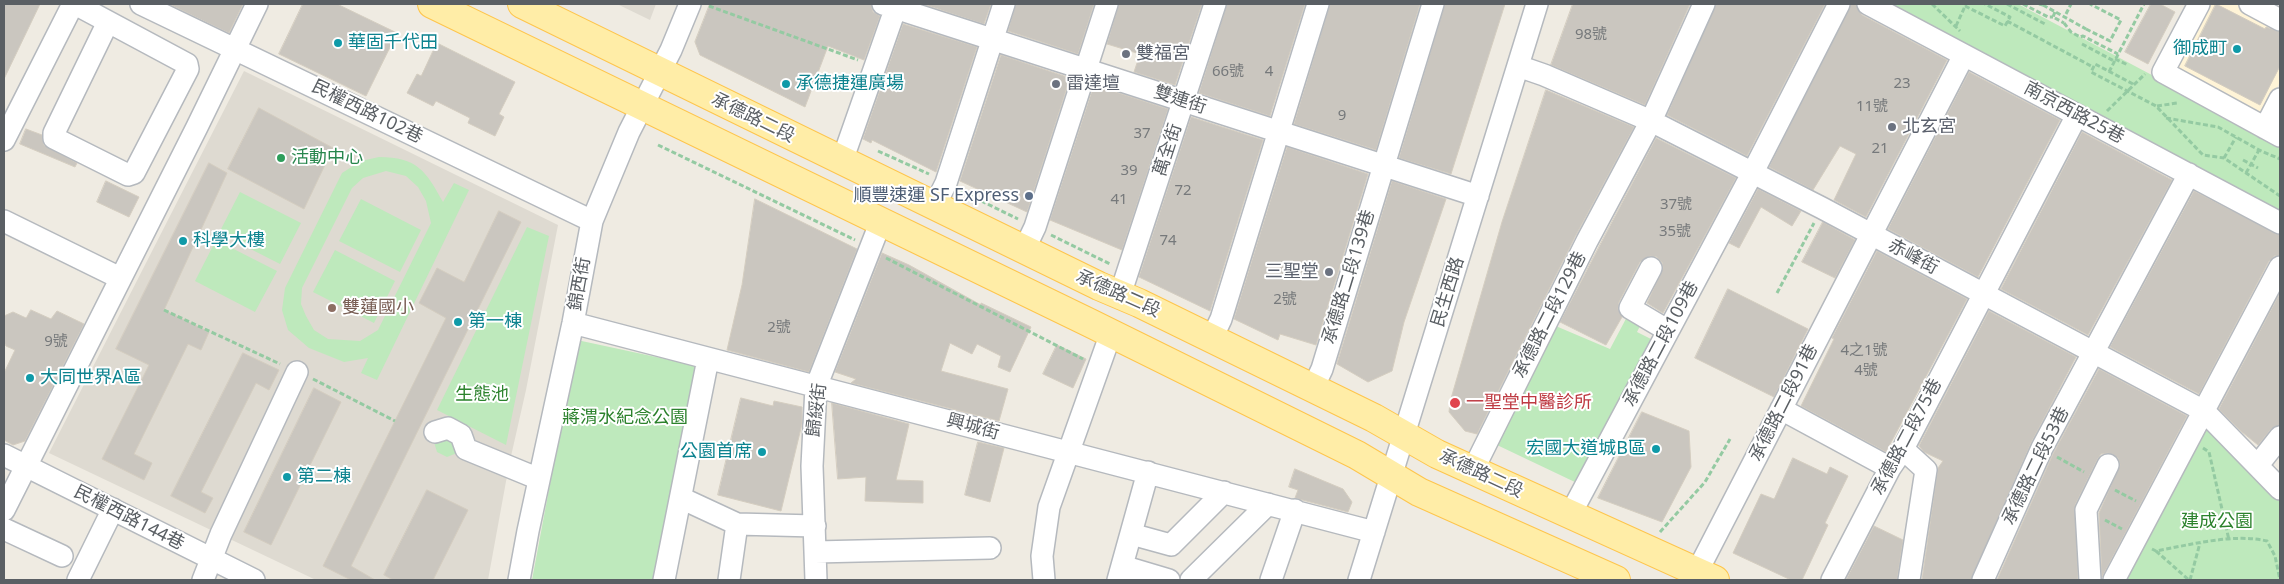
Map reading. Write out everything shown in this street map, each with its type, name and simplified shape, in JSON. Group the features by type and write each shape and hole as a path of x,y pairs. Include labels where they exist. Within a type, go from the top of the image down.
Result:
{"main road":[{"name":"承德路二段","path":"432,4 881,221 1357,455 1419,492 1616,580"},
{"name":"承德路二段","path":"522,4 934,207 1212,338 1472,470 1706,576"}],"street":[{"path":"4,140 74,4 108,22 187,64 188,69 134,174 128,176 54,138 54,133 108,22"},
{"name":"民權西路102巷","path":"141,4 592,221"},
{"path":"4,510 257,4"},
{"name":"錦西街","path":"519,580 573,323 592,221 628,132 660,72 690,4"},
{"path":"934,207 946,183 1004,4"},
{"path":"1024,250 1035,227 1106,4"},
{"name":"萬全街","path":"1120,295 1215,4"},
{"path":"1212,338 1221,320 1318,4"},
{"name":"承德路二段139巷","path":"1313,388 1322,369 1433,4"},
{"name":"民生西路","path":"1359,580 1538,4"},
{"name":"承德路二段129巷","path":"1472,470 1587,241 1651,121 1704,4"},
{"name":"承德路二段109巷","path":"1570,515 1667,330 1753,172 1839,4"},
{"name":"南京西路25巷","path":"1868,4 2280,223"},
{"path":"2199,4 2155,72 2273,132 2280,99"},
{"path":"2250,4 2280,20"},
{"path":"842,161 877,64 892,5"},
{"name":"雙連街","path":"892,5 1478,196"},
{"name":"承德路二段91巷","path":"1706,576 1780,409 1964,55"},
{"name":"赤峰街","path":"1518,66 1544,75 1651,121 1753,172 2204,411 2280,489"},
{"path":"166,112 197,127"},
{"name":"承德路二段75巷","path":"1832,580 1890,468 1903,449 2077,115"},
{"name":"承德路二段53巷","path":"1983,580 2042,448 2189,174"},
{"path":"4,221 120,278"},
{"name":"歸綏街","path":"816,580 816,526 812,466 816,387 881,221"},
{"path":"2114,580 2280,267"},
{"path":"1651,268 1630,308 1667,330"},
{"name":"興城街","path":"573,323 1374,532"},
{"path":"1044,580 1042,556 1049,507 1111,334"},
{"path":"664,580 708,359"},
{"path":"203,580 221,534 297,372"},
{"path":"1780,409 1890,468"},
{"path":"435,432 448,428 461,435 466,449 539,479"},
{"path":"2258,465 2280,437"},
{"path":"1903,449 1926,470 1909,580"},
{"name":"民權西路144巷","path":"4,456 254,580"},
{"path":"2090,580 2086,510 2108,465"},
{"path":"1148,472 1120,573 1169,580"},
{"path":"1131,534 1171,545 1224,492"},
{"path":"681,498 737,524 816,526"},
{"path":"1191,580 1268,504"},
{"path":"78,580 113,510"},
{"path":"1271,580 1295,510"},
{"path":"729,580 737,524"},
{"path":"4,530 62,556"},
{"path":"815,552 990,548"}],"path":[{"path":"703,4 877,64"},
{"path":"1956,26 1966,5 2005,26 2010,17 1984,4"},
{"path":"1994,8 1996,4"},
{"path":"2007,4 2045,24"},
{"path":"2023,4 2064,23 2070,32 2118,54"},
{"path":"2040,4 2110,41 2121,20 2090,4"},
{"path":"2066,14 2071,4"},
{"path":"2109,72 2144,4"},
{"path":"2053,17 2055,12"},
{"path":"2007,21 2093,67"},
{"path":"2082,44 2128,65"},
{"path":"2093,67 2095,64 2133,84"},
{"path":"2093,67 2091,72 2156,106 2203,155 2224,158 2280,196"},
{"path":"2129,92 2133,84 2155,72"},
{"path":"2166,118 2218,126 2258,150 2280,159"},
{"path":"2224,158 2236,137"},
{"path":"2246,173 2258,150"},
{"path":"2243,160 2258,168"},
{"path":"1777,293 1822,208"},
{"path":"1644,549 1705,482 1730,439"},
{"path":"2189,439 2209,452 2229,540"},
{"path":"2086,510 2137,537 2189,580 2200,543"},
{"path":"2156,551 2200,543 2255,538 2267,541 2275,556 2280,580"}],"shaded area":[{"path":"617,4 656,4 650,20"},
{"name":"御成町","path":"2205,4 2238,4 2280,25 2280,82 2261,118 2171,68"},
{"name":"雙蓮國小","path":"244,71 558,225 526,390 509,465 488,580 316,580 49,453"}],"green space":[{"path":"1873,4 2018,4 2280,143 2280,216"},
{"path":"379,157 411,163 425,174 443,202 454,183 469,190 377,380 361,373 368,358 344,362 309,348 288,330 282,310 285,288 342,173 361,161","holes":["386,171 406,176 418,187 426,201 431,223 378,330 360,341 328,339 314,330 306,316 301,304 302,288 352,188 363,178"]},
{"path":"240,192 301,223 280,264 219,233"},
{"path":"361,199 421,230 400,272 339,241"},
{"name":"生態池","path":"527,227 549,236 506,445 437,410"},
{"path":"216,240 277,271 255,312 195,281"},
{"path":"335,250 395,281 374,323 313,292"},
{"path":"1629,313 1644,318 1637,332 1657,342 1579,484 1497,445 1551,324 1610,349"},
{"name":"蔣渭水紀念公園","path":"577,340 698,366 657,580 532,580"},
{"name":"建成公園","path":"2203,421 2280,501 2280,580 2119,580"},
{"path":"444,438 454,443 457,453 447,457 437,452 434,442"}],"building":[{"path":"4,4 40,4 4,79"},
{"path":"169,4 243,4 229,33"},
{"name":"華固千代田","path":"303,4 337,4 397,33 366,96 279,54"},
{"path":"710,4 871,4 873,12 880,16 864,60 828,46 805,107 700,55 695,42"},
{"path":"923,4 991,4 984,24"},
{"path":"1016,4 1094,4 1078,54 1008,31"},
{"path":"1119,4 1202,4 1175,85 1134,72 1140,54 1107,44"},
{"path":"1227,4 1305,4 1270,116 1199,93"},
{"path":"1330,4 1420,4 1376,150 1294,124"},
{"path":"1445,4 1505,4 1451,174 1399,158"},
{"path":"1573,4 1690,4 1645,105 1551,65"},
{"path":"1716,4 1825,4 1747,156 1667,115"},
{"path":"1851,4 1856,5 1862,15 1947,60 1866,217 1834,200 1856,154 1840,146 1813,190 1769,167"},
{"path":"2151,4 2160,4 2175,12 2148,64 2125,52"},
{"name":"御成町","path":"2216,4 2265,29 2266,27 2280,32 2280,66 2260,105 2185,66"},
{"path":"903,24 977,47 936,172 872,140 871,143 863,139"},
{"path":"437,43 515,82 499,114 504,117 495,136 468,123 470,118 436,101 433,106 407,93 417,74 421,76"},
{"path":"1001,55 1070,78 1027,212 960,181"},
{"path":"1969,72 2060,120 1978,277 1888,229"},
{"path":"1094,85 1168,109 1122,250 1050,220"},
{"path":"1546,90 1634,127 1576,235 1477,434 1465,431 1449,412 1450,402 1502,222"},
{"name":"活動中心","path":"259,108 333,148 304,209 228,169"},
{"path":"1191,117 1263,140 1210,311 1139,277"},
{"path":"26,129 42,135 44,145 77,163 75,167 20,144"},
{"path":"2082,132 2172,180 2088,335 2001,289"},
{"path":"1656,138 1736,178 1663,313 1647,303 1663,268 1662,262 1657,257 1650,256 1640,262 1619,302 1618,309 1622,317 1606,345 1560,322"},
{"path":"1287,147 1368,174 1316,345 1280,334 1278,340 1234,319"},
{"path":"209,163 227,173 164,310 209,332 201,350 188,344 134,454 152,463 144,480 102,459 149,365 116,349"},
{"path":"106,181 139,197 129,217 97,202"},
{"path":"1392,181 1446,199 1404,322 1392,371 1368,382 1337,364"},
{"path":"1758,189 1801,211 1792,226 1761,207 1739,248 1729,243"},
{"path":"2194,191 2280,235 2280,255 2274,256 2269,261 2199,394 2110,347"},
{"path":"755,199 857,249 809,372 727,350 742,285"},
{"name":"第一棟","path":"499,211 521,222 351,566 375,580 351,580 323,566 446,318 419,303 437,268 464,282"},
{"path":"1823,222 1855,240 1835,278 1802,262"},
{"path":"1877,251 1967,299 1886,452 1801,406 1834,339 1832,338"},
{"path":"882,253 909,265 981,305 981,303 1031,327 1010,372 998,367 1001,356 977,344 972,354 950,343 941,371 1008,389 999,421 851,383 856,379 835,372"},
{"path":"1728,289 1808,329 1774,397 1695,358"},
{"path":"2280,293 2280,425 2271,429 2258,445 2219,409"},
{"name":"大同世界A區","path":"31,310 51,319 57,311 84,324 25,441 13,445 4,440 4,373 15,350 6,346 4,342 4,316 13,312 26,318"},
{"path":"1989,311 2076,357 2031,443 1971,580 1922,580 1938,468 1943,461 1924,452 1919,446"},
{"path":"1057,345 1086,359 1073,388 1043,374"},
{"path":"243,353 279,370 269,390 256,383 201,492 213,498 205,513 171,496"},
{"path":"2099,369 2187,416 2102,577 2099,513 2120,465 2118,458 2108,453 2101,454 2097,460 2075,505 2078,580 1997,580 2053,454"},
{"name":"第二棟","path":"314,388 341,402 271,545 244,532"},
{"name":"公園首席","path":"741,398 773,406 774,401 802,407 802,424 781,511 718,495"},
{"path":"832,403 909,424 896,480 923,481 923,503 865,501 866,477 838,479"},
{"name":"宏國大道城B區","path":"1642,412 1689,431 1691,467 1662,522 1598,498"},
{"path":"978,442 1004,448 990,502 965,495"},
{"path":"1793,458 1827,474 1830,467 1848,476 1825,523 1828,525 1802,580 1791,580 1733,553 1761,494 1774,499"},
{"path":"1295,469 1343,489 1352,502 1348,512 1295,498 1298,490 1289,487"},
{"path":"427,490 468,510 433,580 393,580 384,575"},
{"path":"1874,526 1903,540 1897,580 1846,580"}],"place":[{"name":"華固千代田","path":"338,43"},
{"name":"御成町","path":"2237,49"},
{"name":"雙福宮","path":"1126,54"},
{"name":"承德捷運廣場","path":"786,84"},
{"name":"雷達壇","path":"1056,84"},
{"name":"北玄宮","path":"1892,127"},
{"name":"活動中心","path":"281,158"},
{"name":"順豐速運 SF Express","path":"1029,196"},
{"name":"科學大樓","path":"183,241"},
{"name":"三聖堂","path":"1329,272"},
{"name":"雙蓮國小","path":"332,308"},
{"name":"第一棟","path":"458,322"},
{"name":"大同世界A區","path":"30,378"},
{"name":"一聖堂中醫診所","path":"1455,403"},
{"name":"宏國大道城B區","path":"1656,449"},
{"name":"公園首席","path":"762,452"},
{"name":"第二棟","path":"287,477"}]}
